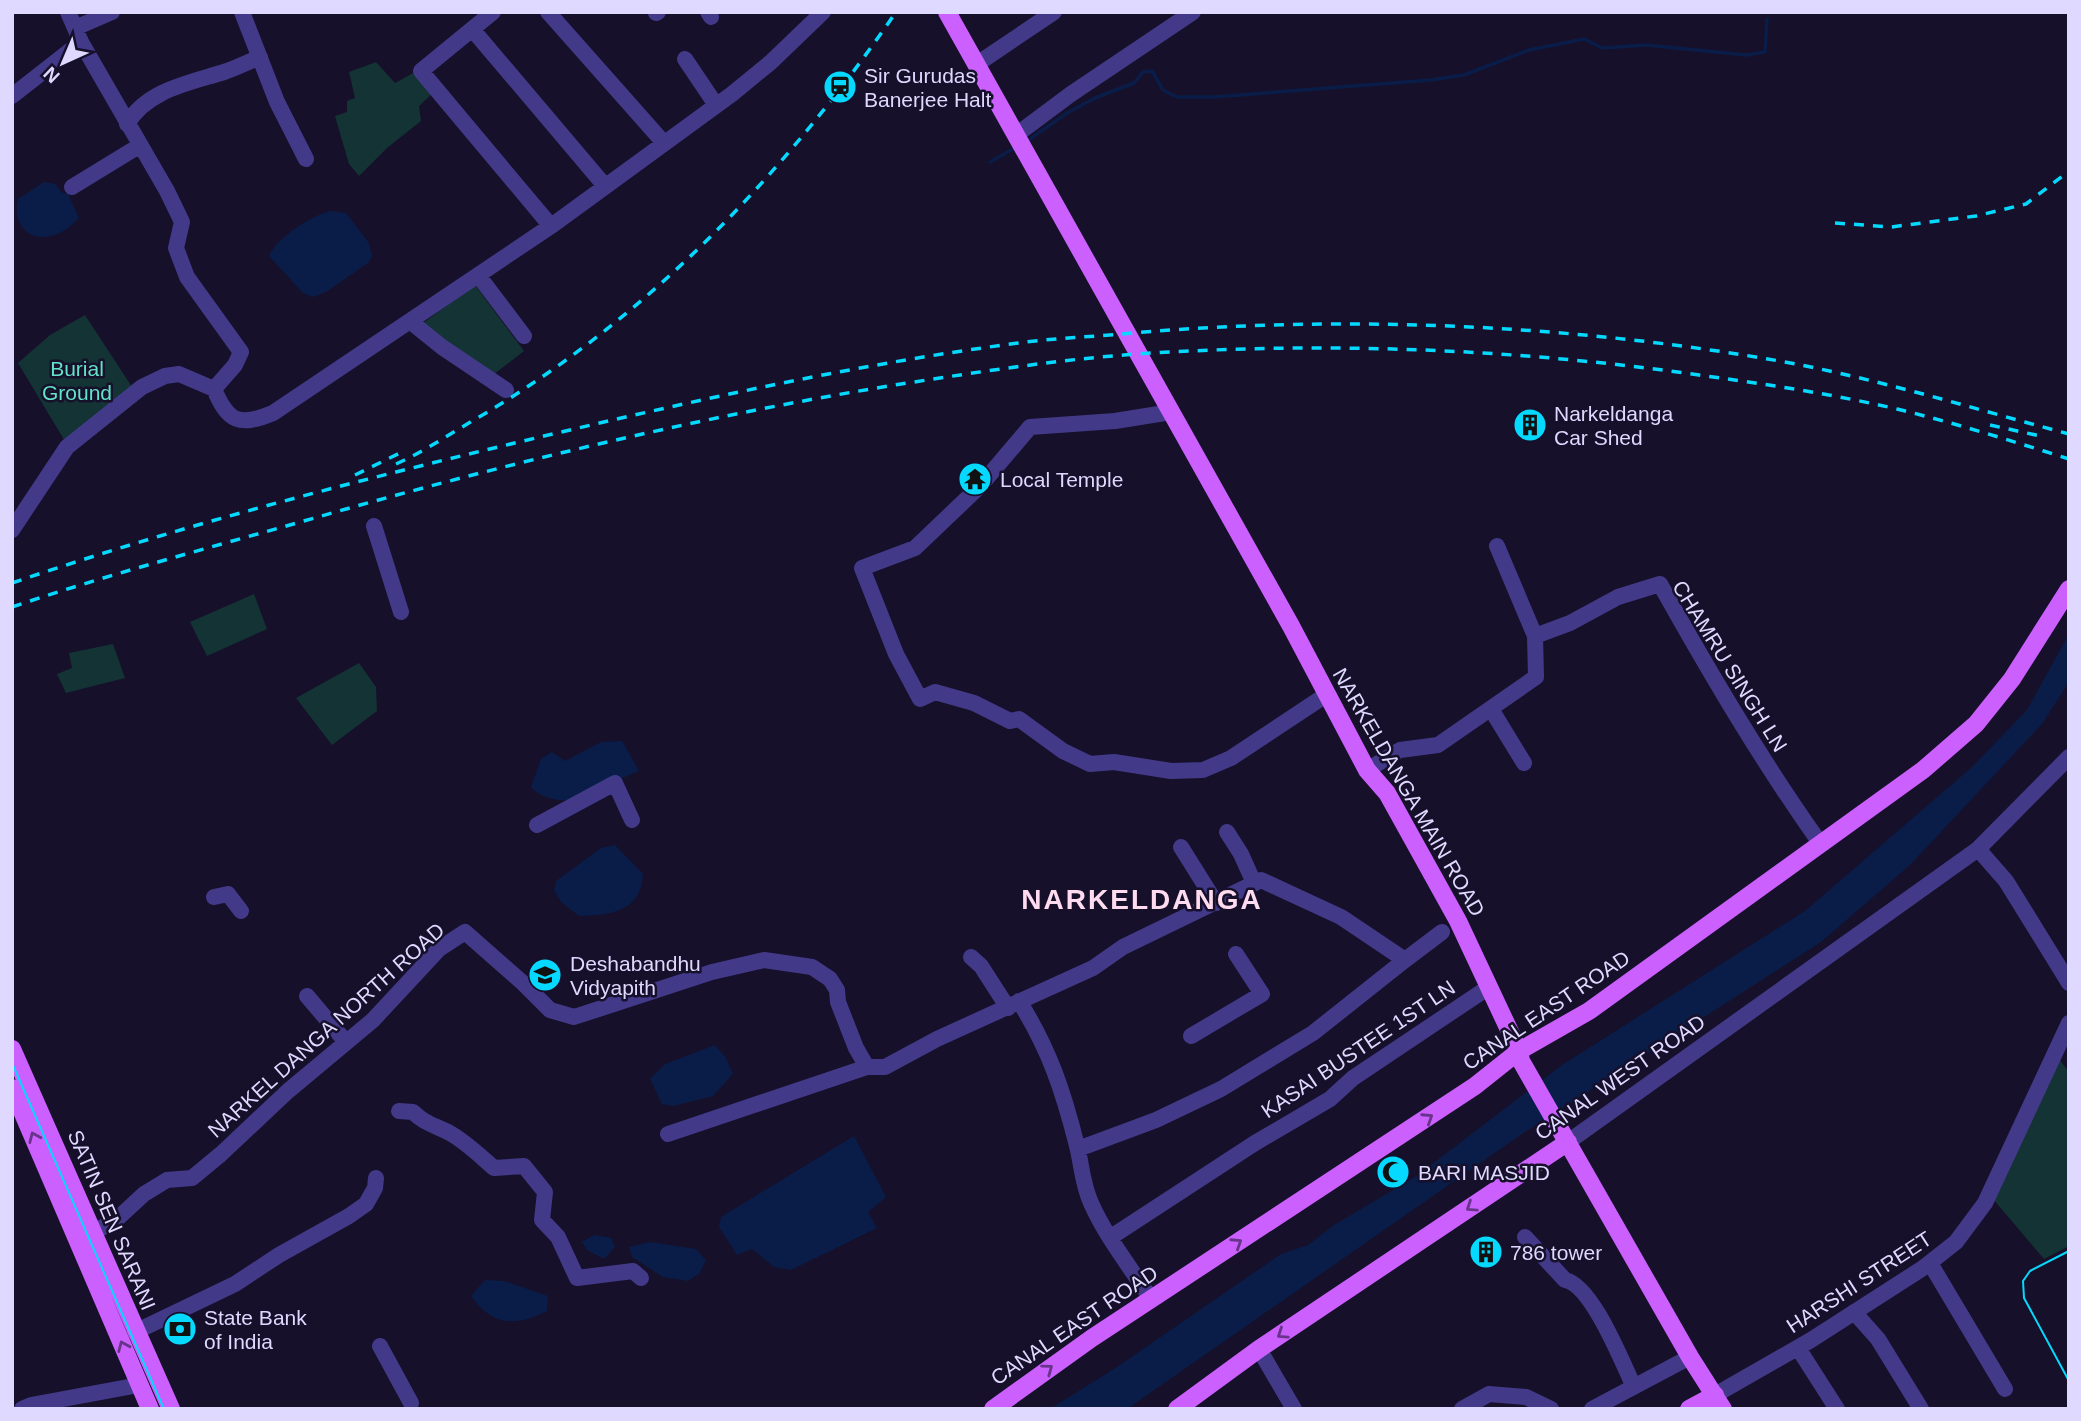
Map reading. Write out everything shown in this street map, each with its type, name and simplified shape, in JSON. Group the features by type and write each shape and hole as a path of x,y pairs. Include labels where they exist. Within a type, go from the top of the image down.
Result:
{"main road":[{"path":"947,12 1016,135"},
{"name":"NARKELDANGA MAIN ROAD","path":"1016,135 1291,626 1367,770 1387,793 1458,921 1520,1056 1565,1136"},
{"name":"CANAL EAST ROAD","path":"993,1409 1092,1338 1589,1011 1923,770 1976,724 2012,679 2069,589"},
{"name":"SATIN SEN SARANI","path":"12,1049 150,1409"},
{"name":"SATIN SEN SARANI","path":"12,1088 171,1409"},
{"path":"1565,1136 1690,1357 1719,1402 1689,1409"},
{"name":"CANAL WEST ROAD","path":"1177,1409 1565,1136"}],"street":[{"path":"68,12 78,35 182,222 176,248 187,277 241,352 214,389"},
{"path":"12,96 78,35 112,12"},
{"path":"242,12 277,102 306,159"},
{"path":"493,12 421,71 550,225"},
{"path":"548,12 664,143"},
{"path":"12,530 67,447 142,387 165,376 179,374 214,389 222,409 232,418 247,422 273,413 411,322 664,143 771,62 823,12"},
{"path":"977,64 1047,14"},
{"path":"1016,135 1181,15"},
{"path":"472,29 605,186"},
{"path":"127,124 134,112 155,97 191,80 260,57"},
{"path":"685,59 716,105"},
{"path":"72,187 139,146"},
{"path":"478,275 524,336"},
{"path":"411,322 442,347 506,390"},
{"path":"1171,412 1115,421 1030,427 980,486 915,548 862,568 896,654 920,699 935,692 974,703 1010,721 1018,719 1063,751 1090,764 1114,762 1171,771 1203,770 1231,758 1326,695"},
{"path":"374,526 401,612"},
{"path":"1367,770 1400,750 1438,745 1536,677 1535,636 1497,546"},
{"name":"CHAMRU SINGH LN","path":"1535,636 1570,624 1618,597 1660,584 1712,677 1784,793 1820,843"},
{"path":"1490,709 1524,763"},
{"name":"CANAL WEST ROAD","path":"1565,1136 1978,849 2069,757"},
{"path":"537,825 615,783 632,820"},
{"path":"1227,832 1254,883"},
{"path":"1181,847 1216,903"},
{"path":"1978,849 2006,881 2069,983"},
{"path":"668,1134 867,1067 885,1067 937,1039 1093,968 1123,947 1261,880 1341,917 1405,960"},
{"path":"214,897 228,894 241,911"},
{"name":"NARKEL DANGA NORTH ROAD","path":"86,1237 117,1219 144,1194 167,1180 192,1178 373,1020 439,949 465,932 550,1010 574,1017 712,972 764,960 812,967 830,979 837,990 838,1002 852,1038 867,1067"},
{"path":"1078,1149 1156,1120 1221,1089 1313,1033 1442,932"},
{"path":"1191,1036 1262,994 1236,954"},
{"path":"971,957 1041,1037 1057,1075 1078,1149 1081,1175 1091,1204 1151,1299"},
{"name":"KASAI BUSTEE 1ST LN","path":"1111,1237 1255,1143 1330,1099 1353,1078 1489,987"},
{"path":"307,996 346,1042"},
{"name":"HARSHI STREET","path":"1719,1402 1930,1263 1956,1242 1985,1203 2069,1023"},
{"path":"399,1111 413,1112 424,1123 466,1143 494,1168 524,1166 545,1192 542,1220 558,1237 577,1278 633,1271 641,1278"},
{"path":"135,1332 235,1284 279,1255 349,1216 366,1204 375,1188 376,1178"},
{"path":"1525,1237 1565,1280 1573,1281 1590,1300 1634,1387"},
{"path":"1930,1263 2005,1389"},
{"path":"1854,1312 1878,1339 1921,1409"},
{"path":"380,1346 411,1403"},
{"path":"1798,1348 1837,1409"},
{"path":"1259,1349 1294,1409"},
{"path":"1592,1409 1690,1357"},
{"path":"22,1409 31,1405 139,1385"},
{"path":"1462,1409 1489,1394 1525,1397 1551,1409"}],"green space":[{"path":"376,62 395,83 415,72 434,92 419,106 421,121 387,148 359,176 349,164 335,116 347,112 347,101 355,98 349,72"},
{"path":"475,285 524,351 493,375 419,326"},
{"name":"Burial Ground","path":"85,315 134,390 66,443 18,363 50,335"},
{"path":"254,594 267,629 207,656 190,622"},
{"path":"113,644 125,678 66,693 57,674 72,668 69,653"},
{"path":"359,663 376,687 377,711 332,745 296,698"},
{"path":"2059,1059 2069,1072 2069,1246 2044,1259 1993,1199"}],"water":[{"path":"44,182 55,184 62,193 68,194 79,218 59,233 42,237 34,236 23,228 17,215 17,207 18,199"},
{"path":"331,211 346,213 369,243 372,257 368,263 326,292 313,297 303,293 269,256 279,242 296,228"},
{"path":"2069,634 2069,682 2042,724 1910,865 1821,942 1519,1136 1127,1409 1050,1409 1117,1367 1281,1254 1308,1245 1334,1225 1415,1177 1562,1065 1805,911 1972,767 2027,710"},
{"path":"622,741 639,771 566,800 547,797 531,787 541,759 552,752 565,761 601,742"},
{"path":"615,845 643,874 636,897 630,904 612,913 579,916 561,902 554,890 556,881 601,848"},
{"path":"715,1045 726,1058 733,1074 713,1096 673,1106 662,1104 650,1079 665,1064"},
{"path":"854,1136 886,1197 868,1212 877,1228 791,1270 774,1267 752,1249 737,1255 719,1227 721,1217"},
{"path":"594,1235 611,1238 615,1247 604,1259 587,1250 582,1242"},
{"path":"650,1242 696,1249 706,1260 700,1273 688,1281 663,1277 632,1257 629,1247"},
{"path":"485,1280 504,1281 548,1296 547,1311 525,1320 505,1321 496,1318 479,1306 471,1296"}],"waterway":[{"path":"1027,141 1067,113 1095,98 1134,83 1143,72 1152,71 1163,90 1177,97 1214,97 1464,75 1529,50 1584,39 1602,48 1646,45 1746,55 1765,52 1767,19"},
{"path":"990,162 1018,146"}],"tram line":[{"path":"12,1063 164,1409"},
{"path":"2069,1251 2030,1271 2023,1281 2024,1298 2069,1381"}],"railway":[{"path":"396,464 474,420 537,380 597,337 654,290 708,240 759,186 853,72 896,12"},
{"path":"1835,223 1891,227 1976,216 2026,204 2069,171"},
{"path":"12,583 143,541 341,486 721,396 904,360 1026,342 1201,328 1361,324 1442,326 1522,330 1683,346 1840,373 2069,434"},
{"path":"12,607 137,568 346,509 484,472 691,423 901,384 1121,355 1358,348 1494,354 1631,366 1774,386 1873,404 1962,426 2069,459"},
{"path":"1990,425 2045,437"},
{"path":"355,475 402,452"}],"place":[{"name":"Sir Gurudas Banerjee Halt","path":"840,87"},
{"name":"Narkeldanga Car Shed","path":"1530,425"},
{"name":"Local Temple","path":"975,479"},
{"name":"Deshabandhu Vidyapith","path":"545,975"},
{"name":"BARI MASJID","path":"1393,1172"},
{"name":"786 tower","path":"1486,1252"},
{"name":"State Bank of India","path":"180,1329"}],"district":[{"name":"NARKELDANGA","path":"1142,899"}]}
